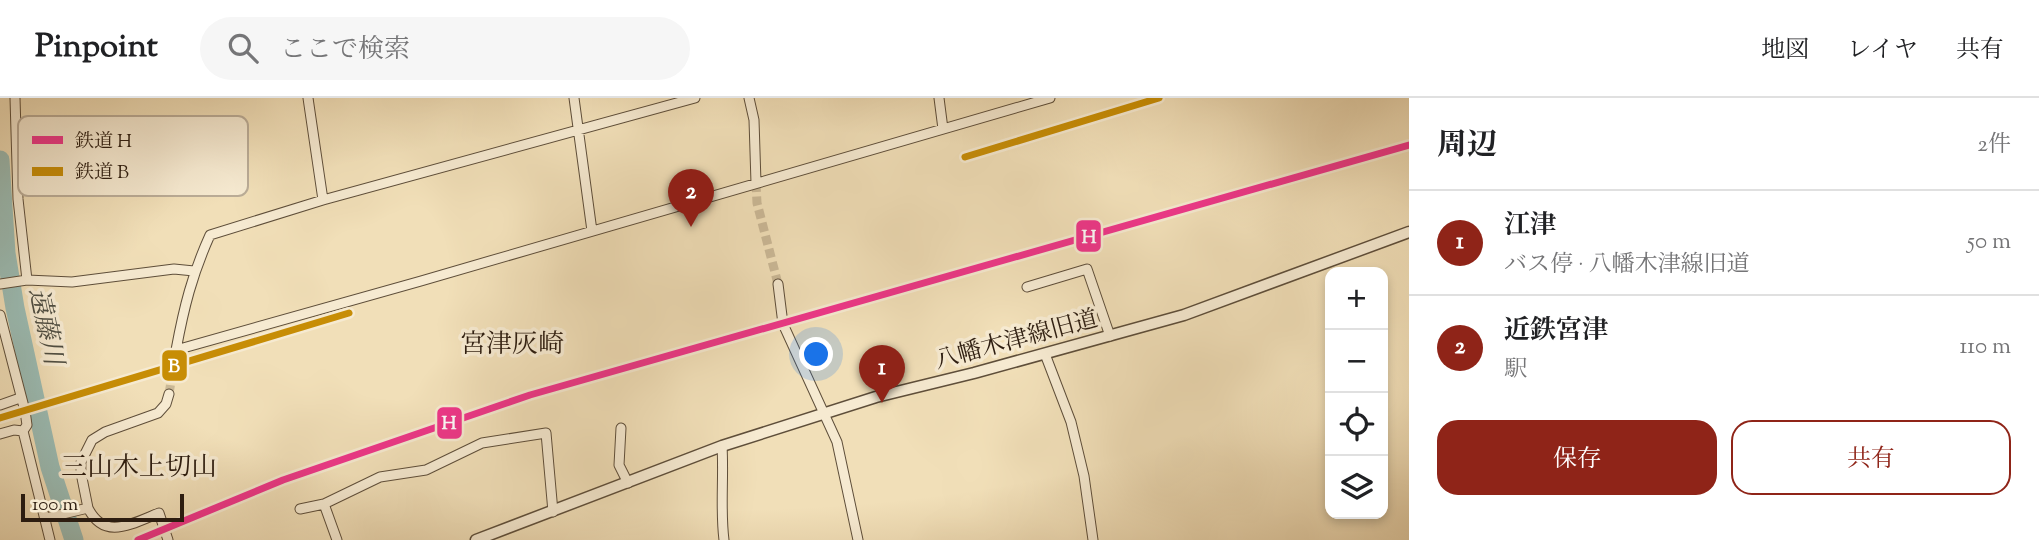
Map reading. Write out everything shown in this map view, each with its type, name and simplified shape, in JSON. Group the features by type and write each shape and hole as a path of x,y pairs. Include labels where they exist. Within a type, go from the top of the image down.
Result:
{"street":[{"path":"15,98 18,199 25,280"},
{"path":"308,98 323,200"},
{"path":"574,98 592,231"},
{"path":"695,98 323,200 211,235 194,271 176,350 1050,98"},
{"path":"749,98 754,120 756,183"},
{"path":"939,98 943,129"},
{"name":"八幡木津線旧道","path":"476,540 722,446 876,397 1184,315 1409,232"},
{"path":"0,284 25,280 72,282 174,269 194,271"},
{"path":"1027,287 1087,269 1110,335"},
{"path":"778,284 783,324 837,442 858,540"},
{"path":"0,315 27,425 23,431 50,540"},
{"path":"1045,354 1071,422 1084,475 1093,540"},
{"path":"168,540 159,513 118,529 104,530 94,522 88,508 80,473 81,462 92,440 105,432 158,414 166,404 169,394"},
{"path":"0,405 20,398"},
{"path":"621,429 619,465 628,483"},
{"path":"0,434 14,430 23,431"},
{"path":"300,509 324,504 380,477 426,470 482,443 546,433 553,512"},
{"path":"722,446 724,540"},
{"path":"324,504 337,540"},
{"path":"46,518 88,508"}],"waterway":[{"name":"遠藤川","path":"0,160 6,253 15,308 50,467 74,540"}],"tunnel":[{"path":"756,183 757,203 778,284"},
{"path":"169,394 176,350"}],"rail line":[{"name":"B","path":"965,157 1159,98"},
{"name":"H","path":"138,540 283,480 530,395 1409,145"},
{"name":"B","path":"0,418 349,313"}],"place":[{"name":"近鉄宮津","path":"691,227"},
{"name":"江津","path":"882,403"}],"district":[{"name":"宮津灰崎","path":"512,343"},
{"name":"三山木上切山","path":"139,466"}]}
